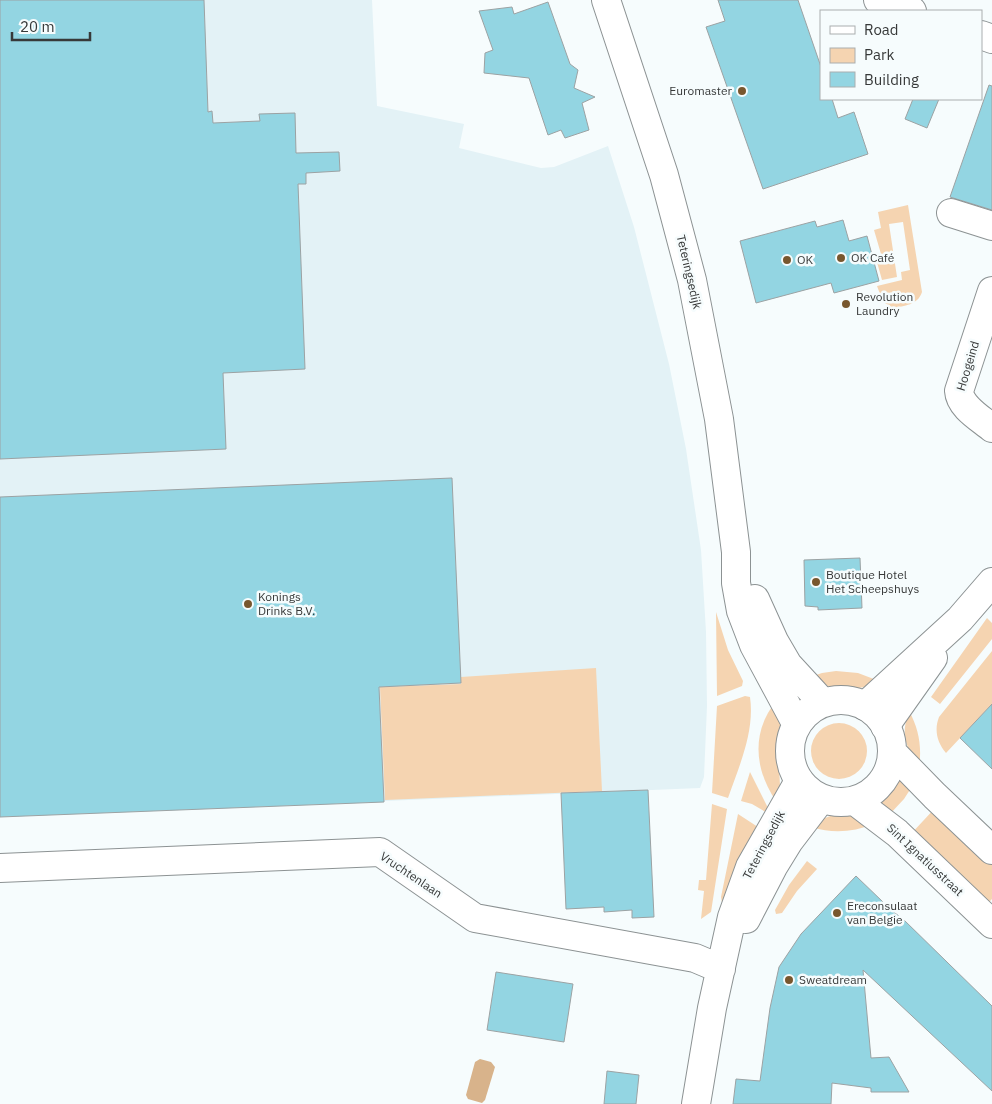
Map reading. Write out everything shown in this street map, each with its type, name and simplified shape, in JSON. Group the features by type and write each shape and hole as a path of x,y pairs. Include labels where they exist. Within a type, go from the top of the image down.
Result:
{"street":[{"name":"Teteringsedijk","path":"606,0 664,175 692,280 719,419 736,552 736,583 742,612 754,645 797,725"},
{"path":"878,0 909,10"},
{"path":"952,213 992,226"},
{"name":"Hoogeind","path":"992,292 959,391 960,397 966,406 992,428"},
{"name":"Teteringsedijk","path":"736,552 765,621 788,665 823,703"},
{"path":"886,726 960,619 992,582"},
{"path":"865,706 960,619"},
{"path":"838,700 852,701 865,706 877,715 886,726 890,739 892,752 889,768 882,783 869,794 855,801 844,803 821,799 809,792 799,781 792,768 789,754 791,738 797,725 804,715 823,703 838,700"},
{"path":"892,752 992,850"},
{"name":"Teteringsedijk","path":"696,1104 712,1008 732,917 740,891 750,867 799,781"},
{"name":"Teteringsedijk","path":"721,969 773,867 789,841 821,799"},
{"name":"Sint Ignatiusstraat","path":"855,801 897,833 992,924"},
{"name":"Vruchtenlaan","path":"0,868 380,852 475,918 695,958 721,969"}],"shaded area":[{"path":"0,0 372,0 377,106 464,124 459,148 541,168 554,167 608,146 634,227 669,364 686,449 701,550 706,632 707,706 704,777 700,788 0,817"},
{"path":"480,1059 491,1062 495,1067 485,1100 482,1103 468,1099 466,1095 475,1062"}],"green space":[{"path":"908,205 922,292 914,302 893,308 883,302 877,286 902,280 901,272 910,270 903,222 889,224 897,277 882,280 875,255 881,254 874,230 881,228 878,212"},
{"path":"716,612 728,650 743,681 742,686 717,696"},
{"path":"987,618 992,623 992,639 940,704 931,697"},
{"path":"992,651 992,704 946,753 940,745 937,736 939,717"},
{"path":"596,668 602,791 385,800 380,687 461,684 461,677"},
{"path":"836,671 858,673 879,681 861,688 844,689 827,686 810,677"},
{"path":"745,696 750,697 751,710 748,736 728,798 712,793 717,706"},
{"path":"777,700 781,719 778,743 780,786 776,801 763,776 760,763 759,737 763,724"},
{"path":"909,711 919,738 919,768 906,741 905,727"},
{"path":"833,723 845,723 855,727 863,735 867,751 863,767 855,775 845,779 833,779 823,775 815,767 811,757 811,745 815,735 823,727"},
{"path":"750,772 770,812 769,814 752,804 741,801"},
{"path":"900,775 913,785 904,799 889,815 879,804 892,790"},
{"path":"712,804 727,809 711,912 701,919 704,891 698,890 699,880 706,880"},
{"path":"936,807 992,860 992,899 985,906 910,835"},
{"path":"842,813 854,814 874,824 843,831 828,831 812,827 826,818"},
{"path":"738,814 761,829 726,902 722,903 721,897"},
{"path":"807,861 817,869 797,891 782,913 776,914 775,910 789,885"}],"building":[{"path":"0,0 204,0 208,112 212,111 213,123 260,121 259,114 295,113 296,153 339,152 340,171 306,173 306,184 298,184 305,369 223,373 226,449 0,459"},
{"path":"718,0 798,0 820,64 820,100 832,100 838,118 854,112 868,154 763,189 706,27 725,21"},
{"path":"548,2 570,64 578,70 574,88 595,97 582,103 589,130 565,138 561,130 548,135 529,78 484,73 485,53 493,50 479,11 512,7 514,14"},
{"path":"989,85 992,86 992,210 950,197"},
{"path":"913,100 939,100 927,128 905,119"},
{"path":"843,220 849,241 867,236 879,281 834,293 831,283 756,303 740,241 815,221 817,227"},
{"path":"452,478 461,683 379,687 384,802 0,817 0,497"},
{"path":"860,558 862,608 818,610 818,607 805,606 804,560"},
{"path":"992,704 992,769 960,738"},
{"path":"648,790 654,917 632,918 632,910 604,912 604,907 566,909 561,793"},
{"path":"856,876 882,903 904,920 992,1006 992,1091 863,970 871,1058 889,1057 909,1092 871,1092 871,1088 832,1083 831,1104 733,1104 736,1079 760,1081 770,1008 779,967 801,934"},
{"path":"496,972 573,984 564,1042 487,1030"},
{"path":"607,1071 639,1075 636,1104 604,1104"}],"place":[{"name":"Euromaster","path":"742,91"},
{"name":"OK Café","path":"841,258"},
{"name":"OK","path":"787,260"},
{"name":"Revolution Laundry","path":"846,304"},
{"name":"Boutique Hotel Het Scheepshuys","path":"816,582"},
{"name":"Konings Drinks B.V.","path":"248,604"},
{"name":"Ereconsulaat van Belgie","path":"837,913"},
{"name":"Sweatdream","path":"789,980"}]}
